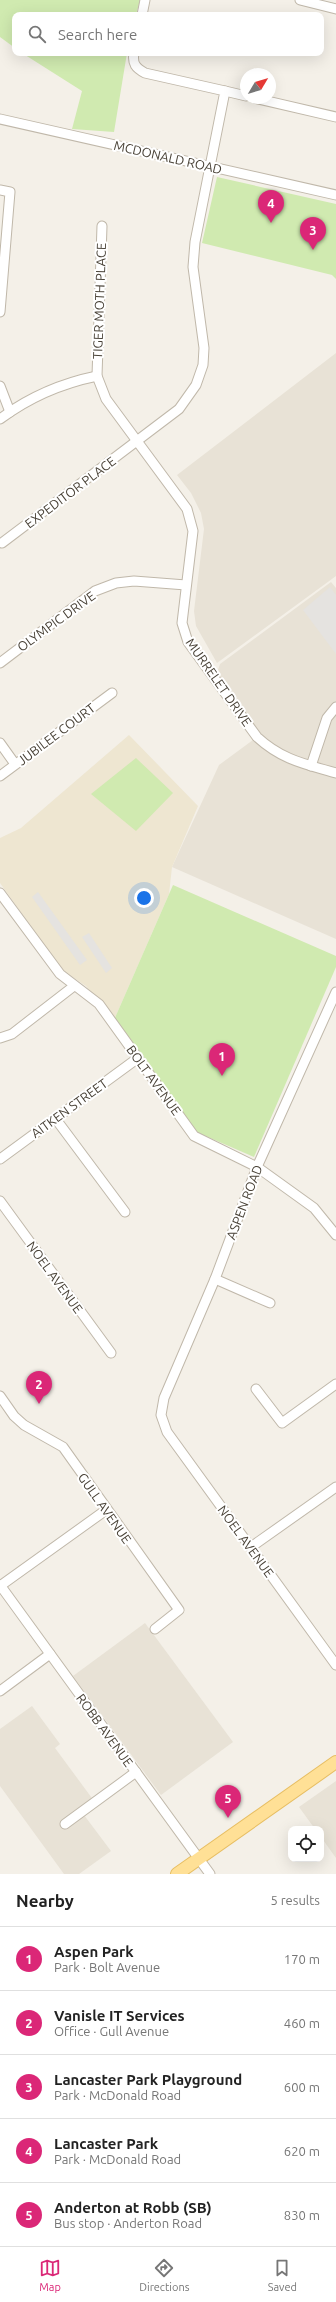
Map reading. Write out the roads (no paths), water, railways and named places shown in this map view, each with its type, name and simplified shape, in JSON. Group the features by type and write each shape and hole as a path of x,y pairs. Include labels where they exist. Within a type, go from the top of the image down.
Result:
{"main road":[{"path":"177,1874 336,1762"}],"street":[{"path":"143,12 145,0"},
{"path":"300,0 336,9"},
{"path":"133,56 132,60 136,68 145,73 240,94"},
{"name":"EXPEDITOR PLACE","path":"2,542 179,408 196,385 203,365 204,348 193,267 195,242 226,91"},
{"path":"276,103 336,117"},
{"name":"MCDONALD ROAD","path":"0,119 336,195"},
{"path":"0,190 10,192 1,282 0,312"},
{"name":"TIGER MOTH PLACE","path":"97,376 102,226"},
{"path":"0,419 10,412 70,382 97,376"},
{"name":"MURRELET DRIVE","path":"97,376 106,399 187,509 193,532 182,623 188,642 257,737 271,750 281,756 336,773"},
{"path":"0,386 10,412"},
{"name":"OLYMPIC DRIVE","path":"0,663 95,591 116,583 134,581 186,586"},
{"name":"JUBILEE COURT","path":"0,776 112,693"},
{"path":"312,766 327,718 336,707"},
{"path":"0,743 16,764"},
{"name":"BOLT AVENUE","path":"0,894 60,974 99,1004 194,1136 257,1167 314,1208 336,1235"},
{"path":"0,1038 12,1034 74,986"},
{"name":"ASPEN ROAD","path":"161,1415 164,1398 215,1279 257,1167 336,992"},
{"name":"AITKEN STREET","path":"0,1159 138,1058"},
{"path":"56,1118 125,1212"},
{"name":"NOEL AVENUE","path":"0,1201 111,1353"},
{"path":"215,1279 270,1303"},
{"path":"256,1390 282,1423 336,1384"},
{"name":"GULL AVENUE","path":"0,1396 14,1416 24,1424 63,1448 179,1610 154,1630"},
{"name":"NOEL AVENUE","path":"161,1415 167,1432 336,1665"},
{"path":"251,1547 336,1487"},
{"path":"0,1586 106,1510"},
{"name":"ROBB AVENUE","path":"0,1586 210,1874"},
{"path":"0,1691 50,1654"},
{"path":"65,1824 136,1772"}],"place":[{"name":"Lancaster Park","path":"271,223"},
{"name":"Lancaster Park Playground","path":"313,250"},
{"name":"Aspen Park","path":"222,1076"},
{"name":"Vanisle IT Services","path":"39,1404"},
{"name":"Anderton at Robb (SB)","path":"228,1818"}]}
